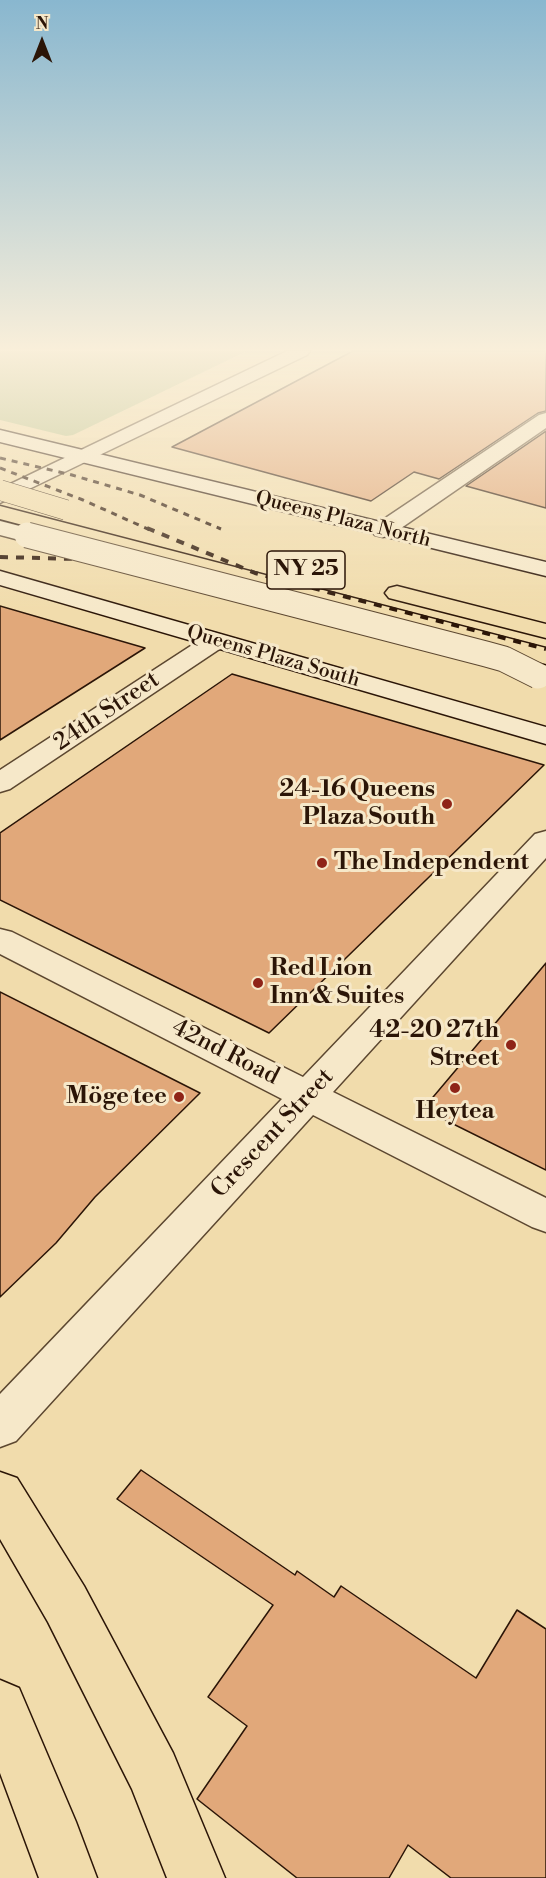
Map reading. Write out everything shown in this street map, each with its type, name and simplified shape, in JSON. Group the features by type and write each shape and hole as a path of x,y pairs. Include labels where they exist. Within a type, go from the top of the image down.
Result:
{"highway":[{"name":"NY 25","path":"0,490 66,510 329,576"},
{"name":"NY 25","path":"0,512 36,529 508,646 543,664"},
{"name":"NY 25","path":"375,588 546,631"},
{"path":"0,1494 66,1604 153,1773 196,1878"},
{"path":"0,1707 48,1822 68,1878"}],"street":[{"name":"Queens Plaza North","path":"11,439 546,569"},
{"path":"0,497 122,439"},
{"path":"383,530 517,439"},
{"path":"0,528 36,529 510,661 543,664"},
{"name":"Queens Plaza South","path":"0,578 546,735"},
{"name":"24th Street","path":"0,783 215,641"},
{"name":"Crescent Street","path":"0,1426 546,840"},
{"name":"42nd Road","path":"0,940 546,1216"}],"building":[{"path":"188,439 500,439 439,479 414,472 371,501 172,447"},
{"path":"535,439 546,439 546,508 466,486"},
{"path":"0,606 145,648 0,740"},
{"path":"232,674 544,765 269,1033 0,900 0,833"},
{"name":"42-20 27th Street","path":"546,963 546,1170 423,1109"},
{"path":"0,992 200,1093 95,1197 56,1243 0,1297"},
{"path":"141,1470 295,1575 297,1571 334,1597 341,1586 476,1678 517,1610 546,1629 546,1878 451,1878 408,1845 389,1878 297,1878 197,1799 247,1726 208,1697 273,1605 117,1499"}],"railway":[{"path":"0,458 72,475 140,495 221,529"},
{"path":"0,468 83,500 150,530"},
{"path":"147,528 255,573 546,649"},
{"path":"0,557 78,559 168,574 546,675"}],"place":[{"name":"24-16 Queens Plaza South","path":"447,804"},
{"name":"The Independent","path":"322,863"},
{"name":"Red Lion Inn & Suites","path":"258,983"},
{"name":"42-20 27th Street","path":"511,1045"},
{"name":"Heytea","path":"455,1088"},
{"name":"Möge tee","path":"179,1097"}]}
